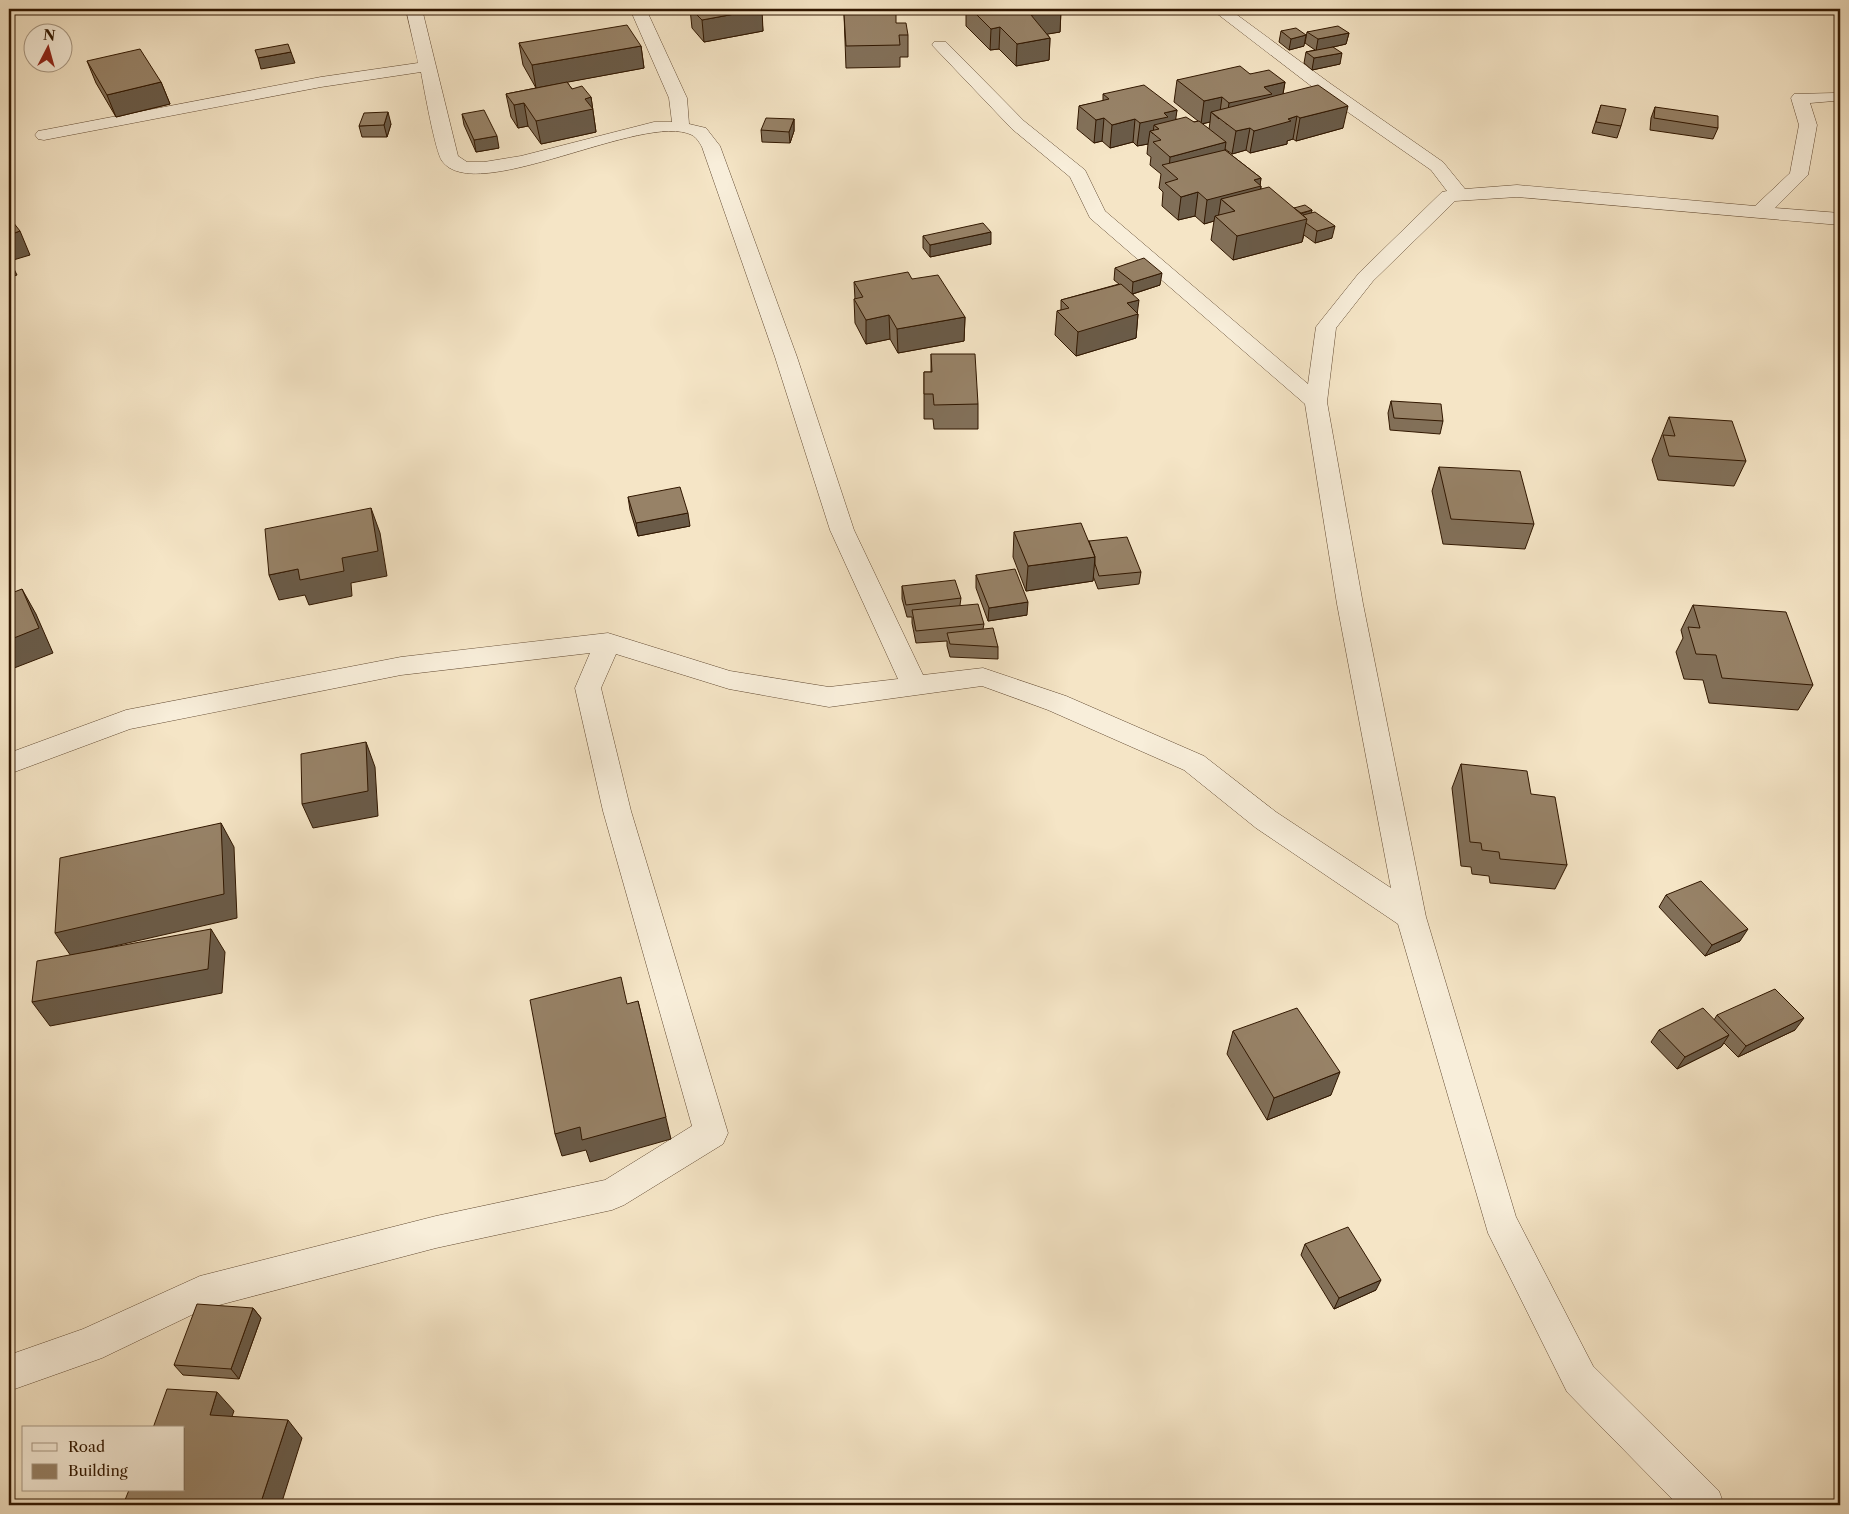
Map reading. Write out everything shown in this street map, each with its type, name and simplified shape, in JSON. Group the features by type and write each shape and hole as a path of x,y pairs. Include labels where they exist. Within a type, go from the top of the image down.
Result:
{"street":[{"path":"414,9 450,159 463,167 484,168 522,161 654,127 681,127 700,132 711,146 786,357 842,530 914,684"},
{"path":"638,9 678,98 681,127"},
{"path":"1219,9 1325,88 1437,166 1460,195"},
{"path":"940,45 1018,125 1078,174 1097,214 1204,308 1316,402"},
{"path":"44,135 321,82 429,66"},
{"path":"1759,212 1799,175 1808,125 1800,98 1828,97"},
{"path":"1705,1505 1580,1379 1504,1229 1410,917 1350,604 1316,402 1326,327 1366,277 1435,212 1449,196 1517,191 1840,219"},
{"path":"9,764 126,720 401,666 608,642 729,680 829,697 914,684 983,677 1057,703 1194,763 1266,820 1410,917"},
{"path":"9,1373 89,1345 200,1293 436,1232 612,1194 711,1133 617,811 588,688 608,642"}],"building":[{"path":"691,9 762,9 702,20"},
{"path":"971,9 1061,10 1031,15 1050,38 1017,44 1000,27 991,29"},
{"path":"896,13 896,23 906,23 908,35 899,35 900,45 846,46 844,14"},
{"path":"627,25 641,46 532,65 519,43"},
{"path":"1338,26 1349,33 1318,39 1307,32"},
{"path":"1296,28 1306,35 1291,39 1281,31"},
{"path":"288,44 291,52 258,58 255,50"},
{"path":"1333,47 1342,53 1314,58 1306,52"},
{"path":"140,49 161,82 107,95 87,61"},
{"path":"1240,66 1250,74 1269,70 1285,82 1264,87 1272,94 1229,103 1222,97 1204,101 1177,80"},
{"path":"567,82 572,89 582,86 591,97 585,99 593,109 536,121 524,103 514,105 506,94"},
{"path":"1144,85 1177,110 1164,113 1168,117 1140,123 1135,119 1112,125 1104,118 1096,120 1079,106 1109,99 1103,94"},
{"path":"1318,85 1348,106 1300,118 1297,116 1288,119 1291,121 1254,131 1250,128 1236,131 1211,112"},
{"path":"1601,105 1626,109 1621,126 1596,122"},
{"path":"1655,107 1718,116 1718,128 1654,118"},
{"path":"484,110 497,136 474,140 462,114"},
{"path":"388,112 384,125 359,126 364,113"},
{"path":"1186,117 1194,122 1199,121 1226,142 1170,157 1153,142 1161,140 1150,131 1159,129 1154,125"},
{"path":"766,118 794,119 789,132 761,130"},
{"path":"1225,150 1261,178 1254,180 1261,186 1207,200 1198,192 1181,197 1165,183 1178,179 1162,165"},
{"path":"1269,187 1307,219 1237,236 1215,216 1235,211 1221,199"},
{"path":"1305,205 1312,210 1301,213 1294,208"},
{"path":"1315,212 1335,226 1317,231 1306,223 1307,219 1303,215"},
{"path":"9,217 20,231 9,235"},
{"path":"983,223 991,232 930,245 923,236"},
{"path":"1144,258 1162,273 1133,282 1115,268"},
{"path":"908,272 912,279 938,275 965,317 897,329 889,315 866,320 854,299 863,297 854,282"},
{"path":"1121,284 1139,300 1127,303 1138,314 1078,332 1057,311 1069,308 1061,300"},
{"path":"931,354 975,354 978,404 934,405 933,394 924,394 924,372 932,372"},
{"path":"1391,401 1441,404 1443,421 1394,418"},
{"path":"1669,417 1732,421 1746,461 1669,456 1663,435 1675,436"},
{"path":"1439,467 1520,471 1534,524 1451,519"},
{"path":"680,487 688,513 636,523 628,497"},
{"path":"371,508 378,551 342,558 344,571 300,580 298,569 269,575 265,529"},
{"path":"1081,523 1095,557 1028,566 1014,532"},
{"path":"1127,537 1141,572 1099,576 1089,541"},
{"path":"1015,569 1028,602 989,608 976,575"},
{"path":"955,580 961,598 906,605 902,586"},
{"path":"22,589 39,628 9,640 9,594"},
{"path":"978,604 984,624 916,631 912,610"},
{"path":"1693,605 1786,612 1813,685 1722,678 1716,655 1696,654 1688,627 1700,628"},
{"path":"993,628 998,647 950,644 947,633"},
{"path":"366,742 368,791 302,804 301,754"},
{"path":"1461,764 1527,771 1531,794 1555,797 1567,865 1500,859 1499,852 1482,850 1481,843 1470,842"},
{"path":"221,823 224,894 55,933 60,858"},
{"path":"1701,881 1748,929 1712,945 1666,895"},
{"path":"211,929 208,969 32,1002 37,961"},
{"path":"621,977 627,1004 638,1001 666,1117 582,1140 580,1127 555,1134 530,1000"},
{"path":"1775,989 1804,1018 1746,1046 1717,1015"},
{"path":"1297,1008 1340,1072 1274,1098 1233,1031"},
{"path":"1703,1008 1729,1035 1685,1057 1659,1030"},
{"path":"1348,1227 1381,1280 1339,1298 1305,1244"},
{"path":"197,1304 253,1308 231,1369 174,1365"},
{"path":"167,1389 217,1392 210,1415 288,1420 260,1505 123,1505 128,1492 185,1492 185,1426 154,1426"}]}
